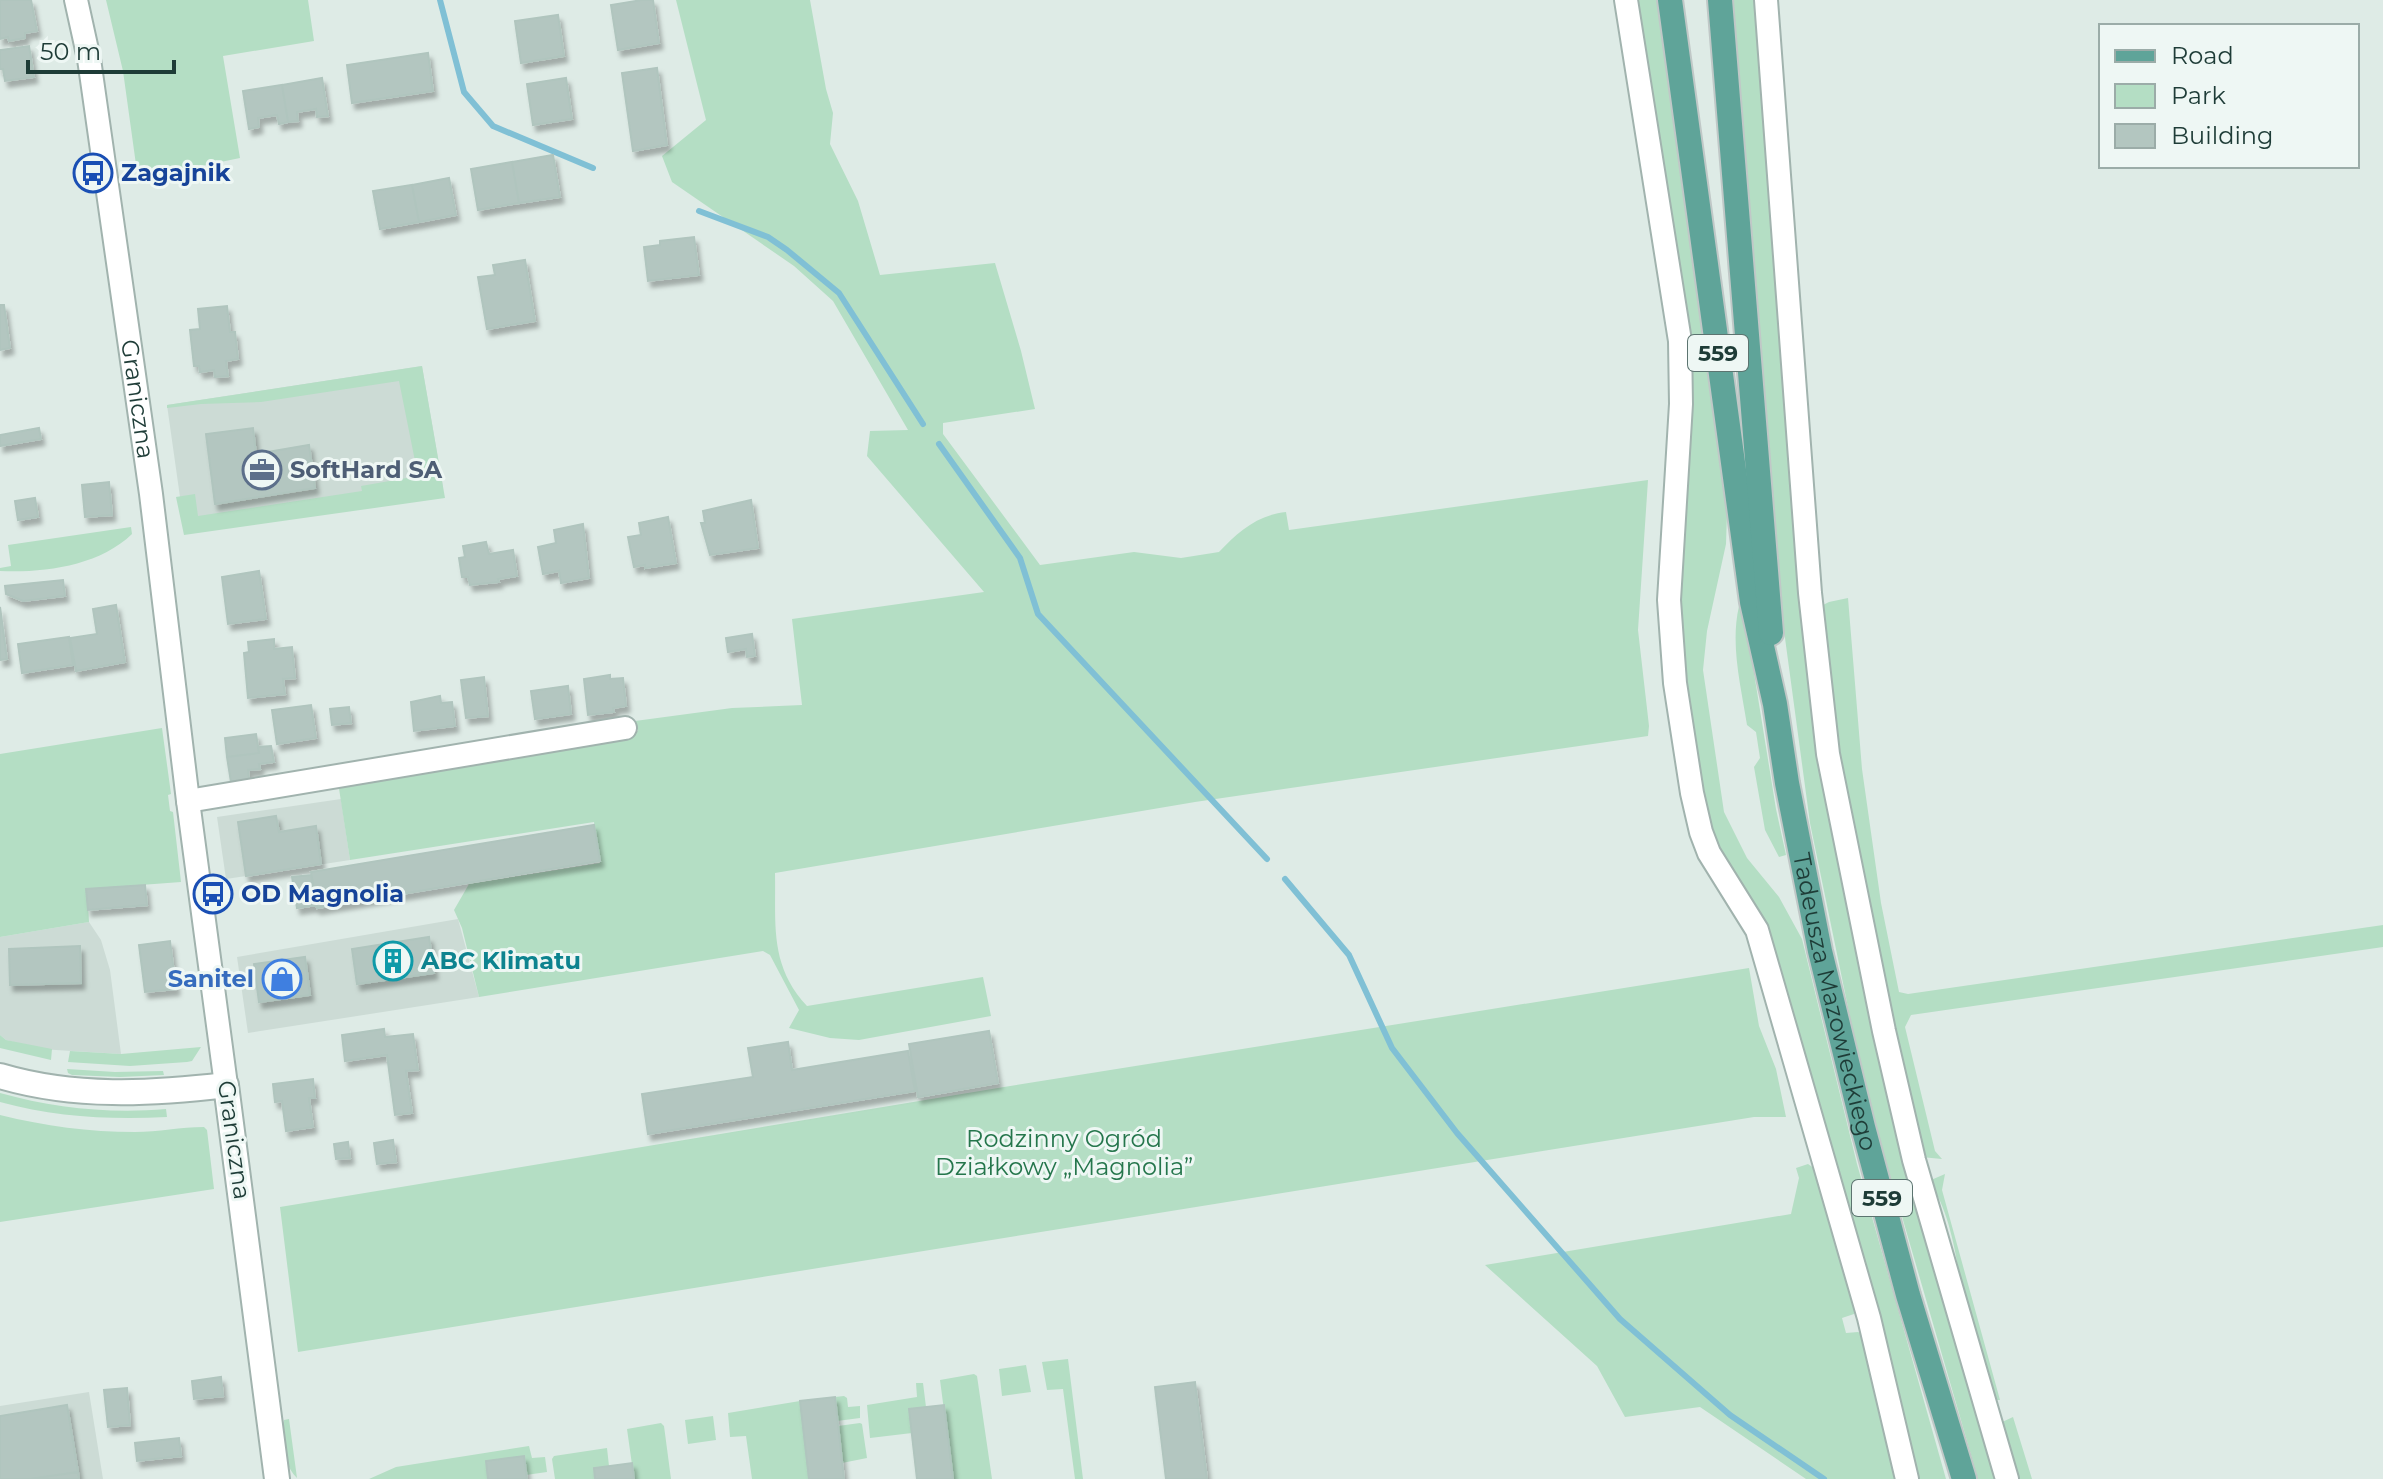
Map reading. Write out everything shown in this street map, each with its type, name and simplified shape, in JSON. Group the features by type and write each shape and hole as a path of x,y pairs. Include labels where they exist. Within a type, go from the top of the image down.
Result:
{"main road":[{"name":"Tadeusza Mazowieckiego","path":"1670,0 1752,602 1775,704 1787,783 1830,994 1908,1295 1964,1479"},
{"name":"Tadeusza Mazowieckiego","path":"1720,0 1775,704"}],"street":[{"name":"Graniczna","path":"76,0 89,59 149,479 277,1479"},
{"path":"1626,0 1680,341 1681,404 1669,600 1675,683 1692,793 1709,853 1757,930 1869,1318 1907,1479"},
{"path":"1766,0 1810,593 1828,754 1881,1016 1914,1160 2007,1479"},
{"path":"188,801 625,728"},
{"path":"0,1076 38,1086 113,1093 226,1085"}],"shaded area":[{"path":"422,366 443,487 202,527 182,511 167,405"},
{"path":"341,799 350,860 226,879 217,817"},
{"path":"458,919 479,997 248,1033 237,957"},
{"path":"89,922 101,940 110,970 121,1054 40,1049 6,1040 0,1035 0,937"},
{"path":"89,1392 103,1479 0,1479 0,1406"}],"green space":[{"path":"106,0 308,0 314,41 223,56 240,158 138,179 123,71"},
{"path":"676,0 810,0 833,113 830,144 858,201 880,275 995,263 1035,409 943,423 943,434 1040,565 1134,552 1181,558 1219,552 1249,526 1266,517 1286,512 1289,530 1648,480 1638,630 1648,736 1195,802 775,873 780,959 795,991 807,1006 983,977 991,1016 859,1040 830,1038 789,1028 799,1010 770,955 763,951 479,997 462,928 454,910 469,884 600,863 594,822 350,860 338,782 638,731 635,721 732,708 802,705 792,619 984,592 867,456 870,431 908,430 833,301 794,266 672,182 662,156 706,120"},
{"path":"1633,0 1661,0 1727,513 1726,544 1707,631 1703,670 1724,812 1747,858 1779,897 1802,939 1857,1164 1946,1479 1916,1479 1794,1038 1712,843 1693,757 1677,603 1688,397"},
{"path":"1730,0 1758,0 1808,660 1999,1479 1978,1479 1881,1144 1857,1051 1810,823 1780,601"},
{"path":"422,366 445,498 184,535 176,497 195,494 198,516 362,491 361,486 418,476 399,381 261,402 167,408 167,405"},
{"path":"131,527 132,534 119,545 87,560 52,569 0,571 0,568 11,566 8,545"},
{"path":"1848,598 1862,769 1881,903 1899,992 1908,994 2383,925 2383,947 1911,1015 1905,1027 1935,1151 1942,1159 1921,1157 1844,795 1821,606"},
{"path":"1743,605 1786,855 1779,857 1765,830 1754,767 1760,758 1756,732 1747,725 1739,680 1736,636 1739,606"},
{"path":"162,728 181,882 87,889 89,922 0,937 0,754"},
{"name":"Rodzinny Ogród Działkowy „Magnolia”","path":"1749,968 1759,1026 1776,1069 1786,1117 1754,1117 298,1352 280,1207"},
{"path":"0,1035 6,1040 52,1049 51,1060 0,1048"},
{"path":"201,1047 192,1061 187,1062 130,1066 68,1062 70,1051 121,1054"},
{"path":"67,1069 163,1071 164,1075 72,1075"},
{"path":"0,1093 41,1103 82,1108 124,1111 166,1109 167,1117 104,1118 62,1114 0,1102"},
{"path":"0,1115 101,1131 144,1132 204,1127 207,1130 214,1189 0,1222"},
{"path":"1808,1164 1818,1171 1858,1306 1854,1314 1842,1318 1846,1333 1858,1332 1867,1336 1899,1479 1806,1479 1700,1407 1625,1417 1597,1366 1485,1265 1791,1214 1799,1178 1796,1168"},
{"path":"1945,1174 1942,1190 2000,1400 1991,1396 1959,1282 1951,1232 1942,1205 1931,1187 1931,1180"},
{"path":"1068,1359 1083,1479 1075,1479 1063,1389 1047,1390 1042,1362"},
{"path":"1026,1365 1031,1392 1002,1396 999,1369"},
{"path":"977,1376 992,1479 953,1479 940,1380"},
{"path":"916,1383 923,1383 926,1407 909,1409 912,1433 870,1438 867,1405 917,1397"},
{"path":"844,1396 848,1407 860,1406 860,1418 837,1421 835,1397"},
{"path":"800,1401 809,1479 752,1479 746,1436 730,1437 728,1413"},
{"path":"713,1416 716,1440 688,1444 685,1420"},
{"path":"2013,1417 2032,1479 2015,1479 2000,1423"},
{"path":"289,1419 297,1478 286,1459 282,1443 284,1420"},
{"path":"661,1423 664,1426 671,1479 634,1479 627,1429"},
{"path":"860,1423 867,1458 842,1463 838,1426"},
{"path":"529,1446 532,1458 545,1457 547,1472 526,1475 523,1456 486,1461 488,1479 369,1479 396,1467"},
{"path":"607,1448 609,1466 594,1468 595,1479 555,1479 554,1456"}],"building":[{"path":"0,0 31,0 37,31 25,33 25,38 0,39"},
{"path":"653,0 659,43 618,50 611,5"},
{"path":"558,15 564,56 521,63 515,21"},
{"path":"29,46 34,77 5,81 3,69 0,69 0,50"},
{"path":"428,53 433,91 352,103 347,65"},
{"path":"657,68 667,145 633,151 622,73"},
{"path":"322,78 328,116 317,117 316,109 297,112 298,121 288,122 282,85"},
{"path":"566,78 572,119 533,125 527,84"},
{"path":"282,85 288,122 279,124 277,115 258,118 259,127 249,129 243,91"},
{"path":"553,155 560,197 519,203 512,162"},
{"path":"512,162 519,203 478,210 471,169"},
{"path":"449,178 456,215 419,222 412,185"},
{"path":"412,185 419,222 380,229 373,191"},
{"path":"694,237 699,275 648,281 644,247 660,245 660,241"},
{"path":"525,260 535,321 487,329 478,277 495,275 493,265"},
{"path":"0,305 4,305 10,348 0,350"},
{"path":"227,306 230,332 235,332 238,359 226,361 228,376 215,377 214,370 200,372 199,366 194,366 190,330 200,329 198,309"},
{"path":"39,428 41,439 0,446 0,435"},
{"name":"SoftHard SA","path":"253,428 256,454 309,445 315,488 215,504 206,434"},
{"path":"109,482 112,515 85,517 82,485"},
{"path":"35,498 38,517 18,520 15,501"},
{"path":"751,500 758,548 710,555 701,523 705,523 703,511"},
{"path":"668,517 676,563 634,567 628,537 641,535 639,523"},
{"path":"583,524 589,578 561,583 559,571 543,574 538,547 556,543 554,530"},
{"path":"486,542 489,554 513,550 517,576 498,579 499,582 470,585 468,577 462,577 459,558 465,557 463,546"},
{"path":"259,571 266,619 228,624 222,577"},
{"path":"63,580 65,596 23,601 6,594 5,586"},
{"path":"116,605 125,662 76,671 70,638 97,634 93,609"},
{"path":"0,607 7,659 0,660"},
{"path":"752,634 755,656 747,657 746,649 728,652 726,638"},
{"path":"69,637 73,665 22,673 18,644"},
{"path":"274,639 274,649 292,647 295,678 283,679 285,694 248,698 244,653 249,652 248,642"},
{"path":"610,675 610,679 623,678 626,706 613,708 614,712 588,715 584,679"},
{"path":"484,677 488,716 466,718 461,680"},
{"path":"568,686 571,714 535,719 531,691"},
{"path":"440,696 441,703 452,702 455,726 414,731 411,702"},
{"path":"311,705 316,738 277,744 272,710"},
{"path":"349,707 351,723 332,725 330,709"},
{"path":"256,734 259,753 227,757 225,738"},
{"path":"271,746 274,762 259,764 260,769 248,770 249,779 231,782 227,757 259,753 258,747"},
{"path":"276,816 279,832 316,826 321,864 246,876 238,822"},
{"path":"594,825 600,861 317,908 311,872"},
{"path":"311,875 317,905 297,908 292,877"},
{"path":"145,885 147,905 88,910 86,889"},
{"name":"ABC Klimatu","path":"429,937 434,973 357,984 352,949"},
{"path":"170,941 176,989 145,992 139,945"},
{"path":"80,946 81,983 10,985 9,949"},
{"name":"Sanitel","path":"305,957 310,995 259,1002 254,964"},
{"path":"384,1029 385,1037 413,1034 418,1070 406,1071 412,1113 395,1115 387,1055 345,1061 342,1035"},
{"path":"989,1031 998,1083 918,1097 909,1044"},
{"path":"788,1042 792,1070 908,1051 915,1091 648,1134 642,1094 753,1077 748,1048"},
{"path":"313,1079 315,1098 309,1098 313,1127 286,1131 282,1101 275,1102 273,1084"},
{"path":"393,1140 396,1162 377,1164 374,1143"},
{"path":"348,1142 350,1158 336,1159 334,1144"},
{"path":"221,1377 223,1396 194,1399 192,1381"},
{"path":"1195,1382 1207,1479 1166,1479 1155,1387"},
{"path":"127,1388 130,1425 108,1427 104,1390"},
{"path":"835,1397 844,1479 809,1479 800,1401"},
{"path":"67,1405 78,1472 30,1479 0,1479 0,1416"},
{"path":"944,1405 953,1479 917,1479 909,1409"},
{"path":"179,1438 181,1456 137,1461 135,1443"},
{"path":"524,1456 527,1479 488,1479 486,1461"},
{"path":"632,1463 634,1479 595,1479 594,1468"},
{"path":"78,1472 79,1479 30,1479"}],"waterway":[{"path":"440,0 464,92 493,126 593,168"},
{"path":"699,211 768,237 839,293 923,424"},
{"path":"939,444 1020,558 1038,614 1267,859"},
{"path":"1285,879 1349,955 1392,1048 1457,1133 1620,1319 1730,1415 1824,1479"}],"place":[{"name":"Zagajnik","path":"93,173"},
{"name":"SoftHard SA","path":"262,470"},
{"name":"OD Magnolia","path":"213,894"},
{"name":"ABC Klimatu","path":"393,961"},
{"name":"Sanitel","path":"282,979"}]}
